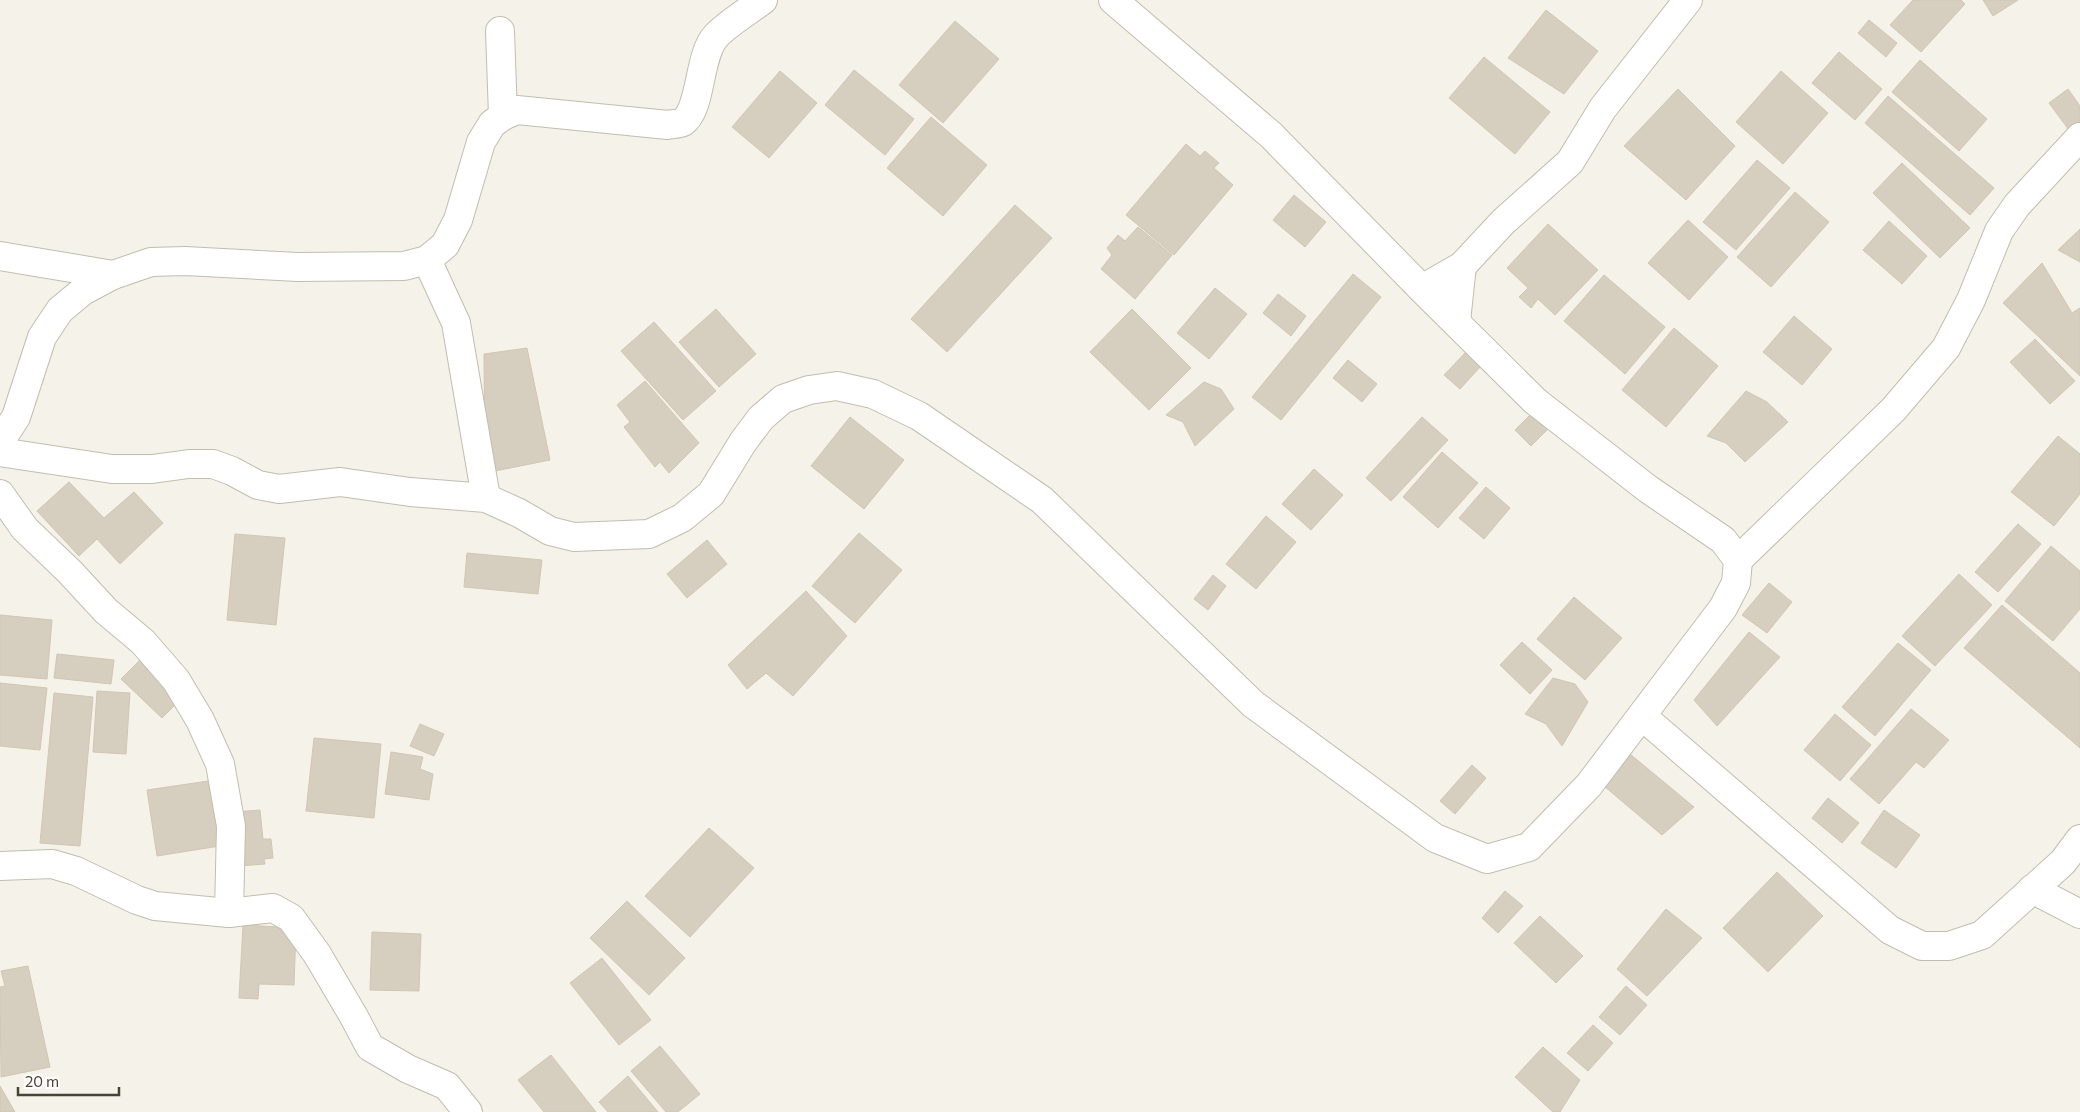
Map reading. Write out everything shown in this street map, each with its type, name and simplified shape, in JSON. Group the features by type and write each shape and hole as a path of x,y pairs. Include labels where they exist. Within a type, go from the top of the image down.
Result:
{"street":[{"path":"0,442 16,417 42,337 60,310 83,292 113,275 150,262 185,261 298,267 404,266 427,260 445,245 458,220 481,142 492,124 503,116 517,110 668,125 682,122 689,115 707,49 716,35 763,0"},
{"path":"1113,0 1271,135 1535,401 1648,489 1723,540 1738,560"},
{"path":"1422,289 1462,266 1503,222 1570,162 1603,108 1688,0"},
{"path":"500,31 503,116"},
{"path":"0,452 112,469 152,469 188,464 212,464 232,471 258,485 278,489 340,482 410,492 486,498 519,513 550,531 574,538 649,534 682,518 711,494 743,442 761,418 783,399 809,390 838,386 873,394 919,416 1042,500 1253,704 1435,838 1488,859 1529,847 1589,784 1723,608 1736,583 1738,560 1893,410 1946,348 1971,300 2000,230 2017,205 2080,137"},
{"path":"0,256 113,275"},
{"path":"427,260 456,323 486,498"},
{"path":"1456,320 1462,266"},
{"path":"0,494 25,529 70,572 106,611 143,642 176,680 200,720 220,764 231,826 229,912"},
{"path":"1642,716 1890,930 1922,946 1949,946 1982,935 2063,862 2080,839"},
{"path":"0,866 52,864 76,871 137,900 155,906 229,912 273,908 291,918 316,954 370,1047 386,1054 408,1068 447,1086 468,1112"},
{"path":"2032,889 2080,914"}],"building":[{"path":"1913,0 1961,0 1965,4 1921,52 1890,25"},
{"path":"1983,0 2018,0 1993,16"},
{"path":"1546,10 1598,51 1564,94 1508,58"},
{"path":"1869,20 1897,43 1886,57 1858,33"},
{"path":"955,21 999,59 943,123 899,85"},
{"path":"1839,52 1882,89 1855,120 1812,83"},
{"path":"1484,57 1550,112 1515,154 1449,98"},
{"path":"1920,60 1987,119 1959,151 1892,92"},
{"path":"854,70 914,119 885,155 825,105"},
{"path":"780,71 817,103 769,158 732,127"},
{"path":"1781,71 1828,113 1783,164 1736,122"},
{"path":"1678,89 1735,146 1686,200 1624,146"},
{"path":"2068,89 2080,106 2080,122 2069,130 2049,103"},
{"path":"1888,96 1994,188 1970,215 1865,123"},
{"path":"931,117 987,165 943,216 887,168"},
{"path":"1186,144 1200,156 1205,151 1219,163 1214,168 1233,185 1174,255 1126,215"},
{"path":"1757,160 1790,188 1736,250 1703,222"},
{"path":"1902,163 1970,228 1940,258 1873,193"},
{"path":"1795,192 1829,222 1771,287 1737,257"},
{"path":"1294,195 1326,222 1305,247 1273,220"},
{"path":"1015,205 1052,238 947,352 911,319"},
{"path":"1688,220 1728,257 1689,300 1648,263"},
{"path":"1889,221 1927,256 1902,284 1863,250"},
{"path":"1548,224 1598,270 1555,315 1538,299 1531,308 1519,297 1528,288 1507,268"},
{"path":"1138,227 1172,255 1135,299 1101,269 1112,255 1107,248 1118,235 1125,241"},
{"path":"2080,229 2080,262 2058,250"},
{"path":"2042,263 2072,313 2080,308 2080,376 2003,303"},
{"path":"1353,274 1381,297 1281,420 1252,397"},
{"path":"1604,275 1665,327 1625,374 1564,321"},
{"path":"1215,288 1247,314 1209,359 1177,333"},
{"path":"1278,294 1306,316 1291,336 1263,313"},
{"path":"716,309 756,354 719,387 679,342"},
{"path":"1132,309 1191,368 1149,410 1090,352"},
{"path":"1794,316 1832,349 1802,385 1763,352"},
{"path":"654,322 716,391 683,420 621,351"},
{"path":"1674,328 1718,366 1666,427 1622,390"},
{"path":"2035,339 2075,381 2050,404 2010,362"},
{"path":"527,348 550,460 485,473 484,354"},
{"path":"1466,352 1481,366 1460,389 1444,375"},
{"path":"1348,360 1377,384 1362,402 1333,378"},
{"path":"645,381 699,443 669,473 660,462 655,467 624,427 630,422 617,405"},
{"path":"1204,382 1221,389 1234,409 1195,446 1183,422 1166,415"},
{"path":"1746,391 1767,402 1788,422 1745,462 1726,443 1707,436"},
{"path":"1534,411 1550,427 1531,446 1515,430"},
{"path":"850,417 904,460 864,509 811,466"},
{"path":"1422,417 1448,440 1391,501 1366,478"},
{"path":"2058,436 2080,454 2080,494 2054,526 2011,492"},
{"path":"1442,452 1478,483 1438,528 1403,497"},
{"path":"1314,469 1343,495 1311,530 1282,504"},
{"path":"69,482 104,518 134,492 163,523 120,564 97,539 79,556 37,511"},
{"path":"1486,487 1510,508 1484,539 1459,518"},
{"path":"1266,516 1296,542 1256,589 1226,564"},
{"path":"2018,524 2041,544 1998,592 1975,572"},
{"path":"859,533 902,570 855,623 812,586"},
{"path":"235,534 285,538 276,625 227,620"},
{"path":"707,540 727,564 687,598 667,574"},
{"path":"2051,546 2080,571 2080,609 2053,641 2005,601"},
{"path":"467,553 542,560 538,594 464,587"},
{"path":"1959,574 1992,605 1935,666 1902,636"},
{"path":"1213,575 1226,586 1208,610 1194,599"},
{"path":"1769,583 1792,602 1767,633 1742,615"},
{"path":"806,591 847,636 793,696 766,673 747,689 728,665"},
{"path":"1574,597 1622,638 1585,680 1537,639"},
{"path":"2002,605 2080,673 2080,748 1964,648"},
{"path":"0,615 52,620 47,679 0,675"},
{"path":"1749,632 1780,657 1717,726 1694,700"},
{"path":"1522,642 1552,670 1530,694 1500,665"},
{"path":"1898,643 1931,670 1875,736 1842,707"},
{"path":"57,654 114,660 111,684 54,678"},
{"path":"140,660 181,699 162,718 121,679"},
{"path":"1553,678 1575,684 1588,702 1562,746 1546,724 1525,714"},
{"path":"0,683 47,688 40,750 0,746"},
{"path":"97,691 130,693 126,754 93,752"},
{"path":"54,693 93,697 80,846 40,843"},
{"path":"1911,709 1949,740 1924,768 1916,762 1879,804 1850,779"},
{"path":"1835,714 1871,745 1840,781 1804,750"},
{"path":"420,724 444,734 434,756 410,746"},
{"path":"314,738 381,744 374,818 306,811"},
{"path":"391,752 423,757 420,769 433,774 429,800 385,794"},
{"path":"1630,754 1694,807 1662,835 1604,786"},
{"path":"1472,765 1486,778 1455,814 1440,801"},
{"path":"215,780 226,845 157,856 147,790"},
{"path":"1828,798 1859,823 1842,843 1812,818"},
{"path":"260,810 263,839 271,839 273,858 264,859 265,864 240,866 235,812"},
{"path":"1884,810 1920,835 1896,868 1861,843"},
{"path":"709,828 754,868 690,937 645,896"},
{"path":"1777,872 1823,916 1768,972 1723,928"},
{"path":"1505,891 1523,906 1498,933 1482,918"},
{"path":"627,901 685,958 649,995 590,938"},
{"path":"1666,909 1702,938 1647,996 1617,969"},
{"path":"1540,916 1583,956 1556,983 1514,943"},
{"path":"243,925 296,928 294,985 259,984 258,999 239,998"},
{"path":"372,932 421,934 419,991 370,990"},
{"path":"602,958 651,1020 619,1045 570,983"},
{"path":"28,966 50,1067 1,1077 0,987 5,986 1,971"},
{"path":"1626,986 1647,1005 1620,1035 1599,1017"},
{"path":"1593,1025 1613,1043 1588,1071 1567,1053"},
{"path":"660,1046 700,1094 678,1112 666,1112 631,1071"},
{"path":"1543,1047 1580,1080 1560,1112 1553,1112 1515,1077"},
{"path":"551,1055 596,1112 544,1112 518,1080"},
{"path":"628,1076 658,1112 608,1112 599,1102"},
{"path":"0,1086 15,1112 0,1112"}]}
